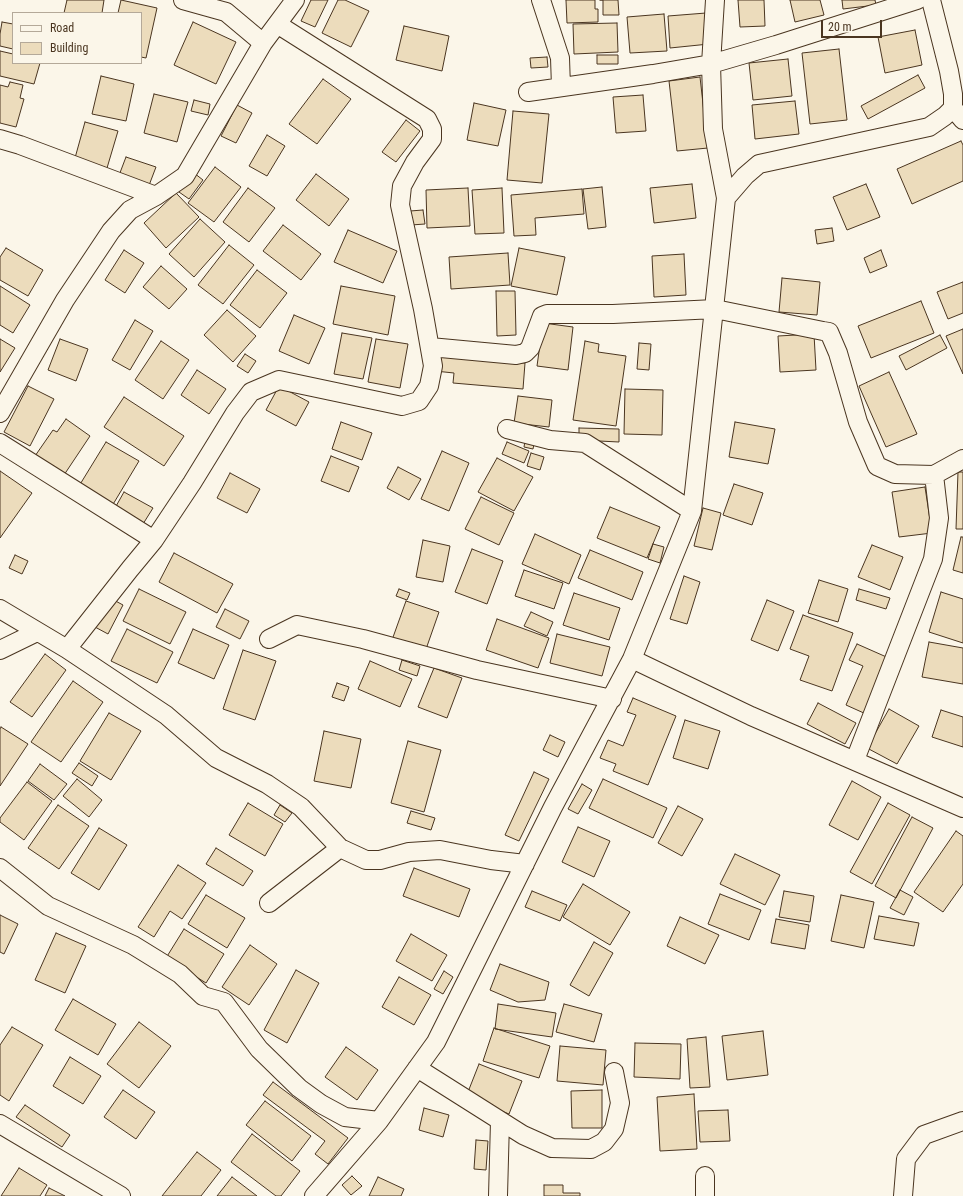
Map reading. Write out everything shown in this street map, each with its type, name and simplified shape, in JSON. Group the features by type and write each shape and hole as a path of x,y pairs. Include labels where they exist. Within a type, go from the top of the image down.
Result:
{"street":[{"path":"183,0 226,12 263,43"},
{"path":"1,410 65,300 111,231 130,210 156,196 184,176 263,43 295,0"},
{"path":"542,0 560,58 561,87"},
{"path":"314,1196 379,1121 436,1042 524,864 632,659 692,510 726,198 713,129 711,64 715,0"},
{"path":"528,92 711,64 917,0"},
{"path":"726,198 745,176 759,164 929,127 945,116 958,114 953,94 950,71 931,0"},
{"path":"66,649 154,540 235,414 251,392 278,380 402,406 419,402 429,386 433,366 430,347 423,308 400,205 402,186 415,162 432,139 432,129 427,119 277,24"},
{"path":"0,139 20,145 156,196"},
{"path":"430,347 516,355 525,353 530,348 540,319 542,316 547,314 613,314 715,309 829,332 838,353 858,422 877,466 895,474 934,475 963,459"},
{"path":"507,429 550,440 585,443 692,510"},
{"path":"0,443 154,540"},
{"path":"855,760 933,559 939,518 934,475"},
{"path":"0,609 66,649 166,715 216,758 268,784 301,808 340,848 366,860 380,860 409,852 440,850 491,860 524,864"},
{"path":"269,639 296,625 363,639 477,670 612,699"},
{"path":"0,650 37,632"},
{"path":"632,659 751,716 963,808"},
{"path":"269,903 340,848"},
{"path":"0,868 48,906 133,944 180,974 203,996 224,1002 259,1048 299,1088 321,1104 345,1117 379,1121"},
{"path":"417,1068 523,1135 552,1148 591,1149 604,1142 614,1129 620,1103 614,1072"},
{"path":"498,1196 500,1121"},
{"path":"903,1196 906,1159 924,1135 963,1121"},
{"path":"0,1124 122,1196"},
{"path":"705,1176 705,1196"}],"building":[{"path":"67,0 104,0 102,12 64,12"},
{"path":"121,0 157,8 146,58 142,57 142,12 118,12"},
{"path":"311,0 328,0 315,27 301,21"},
{"path":"338,0 345,0 369,11 351,47 322,33"},
{"path":"566,0 595,0 595,9 598,9 598,22 567,23"},
{"path":"603,0 618,0 619,15 603,15"},
{"path":"738,0 764,0 765,26 740,27"},
{"path":"790,0 820,0 824,15 795,22"},
{"path":"842,0 875,0 876,5 843,9"},
{"path":"706,13 709,44 670,48 668,16"},
{"path":"664,14 667,51 630,53 627,17"},
{"path":"2,22 12,24 12,49 0,46"},
{"path":"193,22 236,42 216,84 174,65"},
{"path":"617,23 618,52 574,54 573,24"},
{"path":"404,26 449,36 442,71 396,60"},
{"path":"915,30 922,65 885,73 878,37"},
{"path":"839,49 847,120 810,124 802,53"},
{"path":"0,51 12,54 12,64 40,64 34,84 0,76"},
{"path":"597,55 618,55 618,64 597,64"},
{"path":"547,57 548,67 531,68 530,58"},
{"path":"788,59 792,96 753,100 749,63"},
{"path":"918,75 925,88 868,119 861,106"},
{"path":"101,76 134,84 126,121 92,114"},
{"path":"700,77 708,148 677,151 669,81"},
{"path":"323,79 351,99 317,144 289,124"},
{"path":"10,82 23,85 20,98 24,99 16,127 0,123 0,85 8,87"},
{"path":"154,94 188,102 177,142 144,133"},
{"path":"643,95 646,131 616,133 613,97"},
{"path":"194,100 210,104 208,115 191,111"},
{"path":"795,101 799,134 755,139 752,105"},
{"path":"474,103 506,110 498,146 467,140"},
{"path":"237,105 252,113 236,143 221,136"},
{"path":"513,111 549,114 542,183 507,180"},
{"path":"406,120 420,131 396,162 382,152"},
{"path":"85,122 118,131 107,168 75,158"},
{"path":"267,135 285,146 267,176 249,166"},
{"path":"961,141 963,145 963,181 912,204 897,169"},
{"path":"126,157 156,167 148,188 118,178"},
{"path":"215,167 241,187 214,222 188,203"},
{"path":"194,173 203,180 189,199 179,192"},
{"path":"316,174 349,199 329,226 296,200"},
{"path":"692,184 696,218 654,223 650,188"},
{"path":"866,184 880,217 847,230 833,197"},
{"path":"602,187 606,227 588,229 583,189"},
{"path":"248,188 275,208 249,242 223,222"},
{"path":"468,188 470,226 427,228 426,190"},
{"path":"502,188 504,233 475,234 472,190"},
{"path":"582,189 584,214 535,218 536,235 514,236 511,195"},
{"path":"176,193 199,217 166,248 144,223"},
{"path":"423,210 425,224 411,225 410,211"},
{"path":"200,219 225,242 194,277 169,254"},
{"path":"283,225 321,254 301,280 263,251"},
{"path":"832,228 834,241 817,244 815,230"},
{"path":"348,230 397,251 383,283 334,262"},
{"path":"229,245 254,265 223,304 198,285"},
{"path":"6,248 43,270 28,296 0,280 0,257"},
{"path":"519,248 565,257 557,295 511,286"},
{"path":"124,250 144,263 125,293 105,280"},
{"path":"881,250 887,266 870,273 864,258"},
{"path":"508,253 510,285 451,289 449,257"},
{"path":"684,254 686,295 654,297 652,256"},
{"path":"161,266 187,289 169,309 143,287"},
{"path":"257,270 287,293 260,328 230,305"},
{"path":"782,278 820,282 817,315 779,312"},
{"path":"963,282 963,313 948,319 937,292"},
{"path":"0,286 30,305 13,333 0,325"},
{"path":"341,286 395,296 388,335 333,324"},
{"path":"496,291 515,291 516,335 497,336"},
{"path":"921,301 934,333 871,358 858,326"},
{"path":"227,310 256,336 233,362 204,335"},
{"path":"294,315 325,328 309,364 279,351"},
{"path":"135,320 153,331 130,370 112,360"},
{"path":"543,323 573,327 568,370 537,366"},
{"path":"963,329 963,374 946,336"},
{"path":"342,333 372,338 363,379 334,374"},
{"path":"814,334 816,370 780,372 778,336"},
{"path":"940,335 947,348 906,370 899,356"},
{"path":"0,339 15,348 0,372"},
{"path":"60,339 88,349 76,381 48,370"},
{"path":"376,339 408,344 400,388 368,382"},
{"path":"161,341 189,360 163,399 135,380"},
{"path":"585,341 599,344 598,352 626,356 616,426 573,420"},
{"path":"639,343 651,344 649,370 637,369"},
{"path":"245,354 256,361 248,373 237,366"},
{"path":"436,355 525,363 523,389 453,383 454,373 435,371"},
{"path":"197,370 226,389 209,414 181,395"},
{"path":"889,372 917,434 886,447 859,386"},
{"path":"28,386 54,399 30,446 4,432"},
{"path":"279,386 309,402 296,426 266,410"},
{"path":"625,389 663,390 662,435 624,434"},
{"path":"518,396 552,400 549,427 514,423"},
{"path":"124,397 184,436 164,466 104,427"},
{"path":"66,419 90,436 64,475 35,456 53,430 57,432"},
{"path":"341,422 372,433 362,460 332,449"},
{"path":"735,422 775,429 768,464 729,457"},
{"path":"579,428 619,429 619,442 579,440"},
{"path":"525,441 534,444 533,449 524,447"},
{"path":"106,442 139,461 112,506 79,486"},
{"path":"507,442 529,451 524,463 502,454"},
{"path":"442,451 469,463 449,511 421,499"},
{"path":"531,453 544,457 540,470 527,466"},
{"path":"331,456 359,467 349,492 321,481"},
{"path":"497,458 533,477 514,511 478,492"},
{"path":"398,467 421,479 409,500 387,488"},
{"path":"0,471 32,493 0,538"},
{"path":"958,472 963,472 963,529 956,529"},
{"path":"230,473 260,489 247,513 217,498"},
{"path":"734,484 763,493 752,525 723,515"},
{"path":"925,487 932,533 899,537 892,492"},
{"path":"124,492 153,508 143,524 115,508"},
{"path":"481,497 514,513 499,545 465,529"},
{"path":"610,507 660,527 647,558 597,538"},
{"path":"703,508 721,513 712,550 694,546"},
{"path":"535,534 581,555 569,584 522,564"},
{"path":"961,537 963,537 963,573 953,570"},
{"path":"423,540 450,546 443,582 416,577"},
{"path":"653,544 664,547 660,563 648,559"},
{"path":"872,545 903,557 890,590 858,577"},
{"path":"472,549 503,561 487,604 455,592"},
{"path":"590,550 643,572 632,600 578,578"},
{"path":"174,553 233,584 217,613 159,582"},
{"path":"15,555 28,561 22,574 9,568"},
{"path":"524,570 563,583 554,609 515,596"},
{"path":"684,576 700,582 687,624 670,619"},
{"path":"819,580 848,589 838,622 808,613"},
{"path":"139,589 186,612 170,644 123,621"},
{"path":"399,589 410,593 407,600 396,596"},
{"path":"859,589 890,598 886,609 856,600"},
{"path":"941,592 963,599 963,643 929,632"},
{"path":"574,593 620,608 609,640 563,625"},
{"path":"110,598 123,605 108,634 95,627"},
{"path":"767,600 794,611 778,651 751,640"},
{"path":"406,601 439,612 425,652 392,640"},
{"path":"225,609 249,621 240,639 216,627"},
{"path":"531,612 553,622 547,636 524,626"},
{"path":"803,615 853,633 832,691 800,680 809,656 790,649"},
{"path":"497,619 549,638 538,668 486,650"},
{"path":"127,629 173,652 157,683 111,661"},
{"path":"193,629 229,645 214,679 178,663"},
{"path":"557,634 610,647 602,676 550,663"},
{"path":"929,642 963,648 963,684 922,677"},
{"path":"857,644 891,659 866,714 846,705 863,666 849,660"},
{"path":"243,650 276,661 255,720 223,709"},
{"path":"45,654 66,670 32,717 10,702"},
{"path":"402,660 420,666 417,676 399,670"},
{"path":"370,661 412,679 400,707 358,689"},
{"path":"434,668 462,678 447,718 418,707"},
{"path":"73,681 103,702 61,762 31,742"},
{"path":"337,683 349,687 344,701 332,697"},
{"path":"633,698 676,716 648,785 613,771 616,764 600,758 608,740 623,746 636,715 627,712"},
{"path":"818,703 856,723 845,744 807,724"},
{"path":"889,709 919,726 897,764 867,748"},
{"path":"941,710 963,717 963,747 932,737"},
{"path":"109,713 141,731 111,780 80,761"},
{"path":"685,720 720,731 708,769 673,758"},
{"path":"1,727 28,744 0,786 0,729"},
{"path":"324,731 361,739 351,788 314,781"},
{"path":"550,735 565,742 558,757 543,750"},
{"path":"408,741 441,750 424,812 391,803"},
{"path":"79,763 98,776 92,786 72,773"},
{"path":"40,764 67,784 54,800 28,781"},
{"path":"534,772 549,779 519,841 505,835"},
{"path":"77,779 102,800 89,817 63,796"},
{"path":"603,779 667,808 653,838 589,808"},
{"path":"852,781 881,797 858,840 829,825"},
{"path":"27,782 52,801 24,840 0,822 0,818"},
{"path":"582,784 592,790 578,814 568,809"},
{"path":"248,803 283,824 265,856 229,835"},
{"path":"888,803 910,815 872,884 850,872"},
{"path":"58,805 89,826 59,869 28,848"},
{"path":"280,805 292,813 285,822 274,815"},
{"path":"678,806 703,819 682,856 658,843"},
{"path":"411,811 435,818 431,830 407,823"},
{"path":"912,817 933,828 896,898 875,886"},
{"path":"578,827 610,841 594,877 562,862"},
{"path":"99,828 127,845 99,890 71,873"},
{"path":"956,831 963,836 963,884 943,912 914,892"},
{"path":"216,848 253,871 243,886 206,864"},
{"path":"735,854 780,875 765,905 720,884"},
{"path":"178,865 206,883 182,919 170,911 154,937 138,927"},
{"path":"414,868 470,889 459,917 403,896"},
{"path":"583,884 630,912 610,945 563,917"},
{"path":"900,890 913,897 904,915 890,908"},
{"path":"532,891 567,905 560,921 525,907"},
{"path":"784,891 814,896 810,922 779,917"},
{"path":"720,894 761,910 749,940 708,924"},
{"path":"206,895 245,918 227,948 188,924"},
{"path":"841,895 874,902 864,948 831,941"},
{"path":"0,915 18,924 4,954 0,952"},
{"path":"879,916 919,923 914,946 874,939"},
{"path":"680,917 719,935 705,964 667,946"},
{"path":"776,919 809,925 805,949 771,943"},
{"path":"184,929 224,954 206,983 166,958"},
{"path":"56,933 86,946 65,993 35,980"},
{"path":"411,934 447,955 432,981 396,961"},
{"path":"594,942 613,953 589,996 570,985"},
{"path":"250,945 277,964 249,1005 222,987"},
{"path":"500,964 549,982 545,1000 518,1002 490,990"},
{"path":"296,970 319,983 287,1043 264,1030"},
{"path":"444,971 453,977 443,994 434,989"},
{"path":"399,977 431,995 414,1025 382,1007"},
{"path":"73,999 116,1024 98,1055 55,1030"},
{"path":"498,1004 556,1013 552,1037 495,1029"},
{"path":"564,1004 602,1014 594,1042 556,1032"},
{"path":"139,1022 171,1046 139,1088 107,1064"},
{"path":"12,1027 43,1045 9,1101 0,1095 0,1045"},
{"path":"494,1028 550,1046 539,1078 483,1061"},
{"path":"763,1031 768,1075 727,1080 722,1036"},
{"path":"706,1037 710,1087 690,1088 687,1039"},
{"path":"635,1043 681,1044 680,1079 634,1077"},
{"path":"560,1046 606,1050 603,1085 557,1081"},
{"path":"346,1047 378,1070 357,1100 325,1077"},
{"path":"70,1057 101,1076 83,1104 53,1086"},
{"path":"479,1064 522,1081 509,1114 466,1097"},
{"path":"273,1082 348,1138 328,1164 315,1154 325,1141 263,1095"},
{"path":"123,1090 155,1112 136,1139 104,1117"},
{"path":"602,1090 602,1128 572,1128 571,1091"},
{"path":"694,1094 697,1149 660,1151 657,1097"},
{"path":"265,1101 311,1136 292,1161 246,1125"},
{"path":"25,1105 70,1135 62,1147 16,1117"},
{"path":"424,1108 449,1115 443,1137 419,1130"},
{"path":"728,1110 730,1141 700,1142 698,1111"},
{"path":"252,1134 300,1171 281,1196 276,1196 231,1162"},
{"path":"476,1140 488,1141 486,1170 474,1169"},
{"path":"197,1152 221,1170 201,1196 162,1196"},
{"path":"19,1168 47,1185 40,1196 1,1196"},
{"path":"352,1176 362,1186 351,1195 342,1185"},
{"path":"232,1177 257,1196 217,1196"},
{"path":"378,1177 404,1189 401,1196 369,1196"},
{"path":"544,1185 563,1185 563,1193 580,1193 580,1196 544,1196"},
{"path":"49,1188 65,1196 45,1196"}]}
